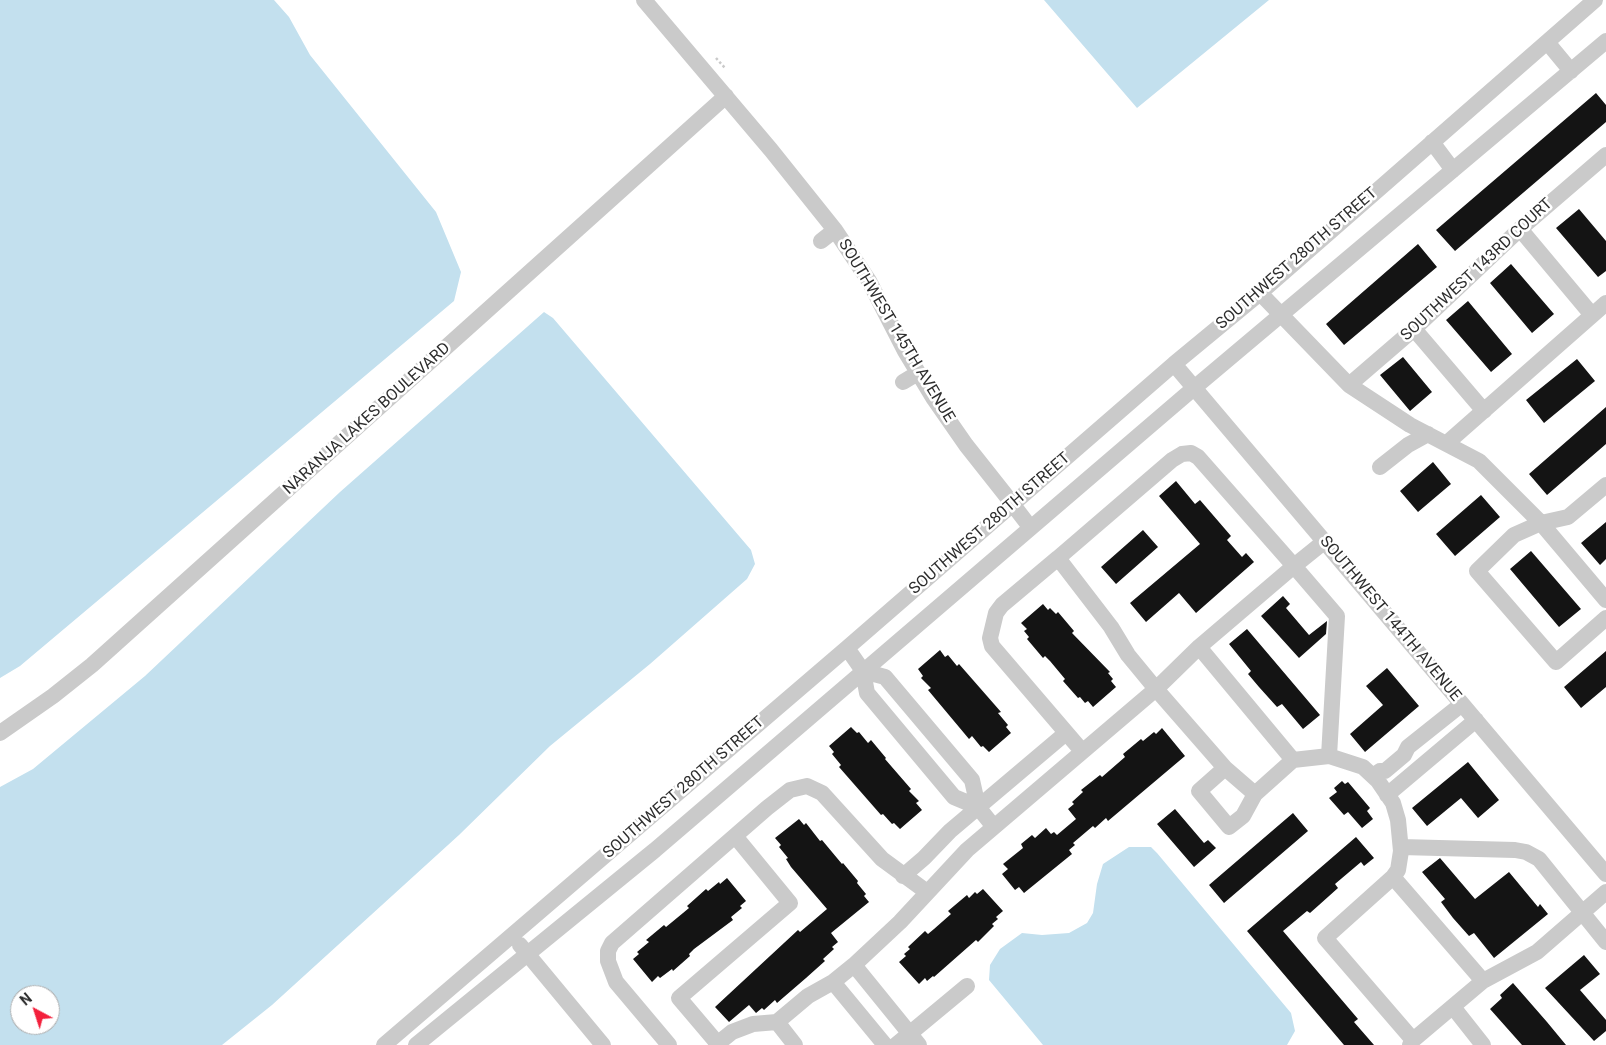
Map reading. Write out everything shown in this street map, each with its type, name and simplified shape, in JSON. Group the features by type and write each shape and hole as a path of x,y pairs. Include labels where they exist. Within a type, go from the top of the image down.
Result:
{"street":[{"name":"SOUTHWEST 280TH STREET","path":"384,1045 513,936 1174,364 1260,293 1595,0"},
{"name":"SOUTHWEST 145TH AVENUE","path":"649,2 780,160 835,230 869,281 918,373 938,406 1030,528"},
{"name":"SOUTHWEST 280TH STREET","path":"416,1045 633,868 1194,388 1606,41"},
{"path":"1547,42 1571,71"},
{"name":"NARANJA LAKES BOULEVARD","path":"0,733 53,696 92,665 726,96"},
{"path":"1432,142 1453,170"},
{"name":"SOUTHWEST 143RD COURT","path":"1348,385 1414,329 1520,229 1606,155"},
{"path":"1520,229 1592,315"},
{"path":"821,241 835,230"},
{"path":"1260,293 1348,385 1410,425 1479,461 1541,524 1606,600"},
{"path":"1446,443 1606,303"},
{"path":"1414,329 1484,411"},
{"name":"SOUTHWEST 144TH AVENUE","path":"1174,364 1606,874"},
{"path":"903,382 918,373"},
{"path":"1380,467 1408,444 1428,434"},
{"path":"1082,752 992,646 990,638 996,613 1002,605 1172,460 1182,454 1191,453 1198,457 1337,616 1329,756"},
{"path":"1606,485 1568,517 1541,524 1514,535 1477,571 1556,662 1606,618"},
{"path":"735,836 790,903 678,998 717,1044 732,1032 753,1024 777,1022 808,996 834,982 900,922 967,850 1156,689 1199,647 1325,541"},
{"path":"1058,558 1111,627 1128,655 1156,689 1226,768 1255,794"},
{"path":"1199,647 1293,760"},
{"path":"846,648 863,671 867,693 954,797 978,807"},
{"path":"863,671 885,677 972,780 978,807 994,827"},
{"path":"1406,751 1462,704"},
{"path":"1387,796 1476,720"},
{"path":"903,876 924,858 950,831 1066,733"},
{"path":"1376,773 1379,765 1399,748 1406,751 1416,771"},
{"path":"1226,768 1199,791 1229,827 1243,816 1255,794 1293,760 1329,756 1376,773 1387,796 1393,803 1398,820 1401,848 1398,870 1393,877 1325,938 1411,1043 1483,981 1537,952 1606,892"},
{"path":"669,1045 616,982 608,961 608,951 612,943 790,790 807,786 822,794 882,859 927,892"},
{"path":"614,848 633,868"},
{"path":"1401,848 1515,850 1526,852 1539,859 1606,942"},
{"path":"1393,877 1483,981"},
{"path":"513,936 604,1045"},
{"path":"854,965 914,1039"},
{"path":"834,982 885,1045"},
{"path":"896,1045 914,1039 967,986"},
{"path":"1452,1008 1483,1045"},
{"path":"777,1022 795,1045"}],"path":[{"path":"716,58 725,68"}],"water":[{"path":"0,0 274,0 289,17 310,55 436,212 461,272 454,301 20,666 0,678"},
{"path":"1044,0 1269,0 1137,108"},
{"path":"544,312 553,318 751,550 755,564 747,579 650,664 550,746 459,835 272,1005 222,1045 0,1045 0,787 33,769 145,676 340,492"},
{"path":"1129,847 1151,847 1157,853 1291,1013 1295,1031 1287,1045 1043,1045 989,980 990,965 1000,949 1022,933 1042,935 1069,933 1087,923 1093,913 1097,884 1103,864"}],"building":[{"path":"1596,93 1606,105 1606,122 1455,251 1436,230"},
{"path":"1579,209 1606,241 1606,271 1598,277 1556,228"},
{"path":"1418,244 1437,267 1344,345 1326,324"},
{"path":"1511,264 1554,314 1532,333 1490,283"},
{"path":"1468,301 1512,354 1491,372 1446,320"},
{"path":"1403,357 1432,392 1410,411 1380,375"},
{"path":"1577,359 1595,381 1544,423 1526,400"},
{"path":"1606,407 1606,444 1547,495 1529,474"},
{"path":"1433,462 1451,484 1418,512 1400,491"},
{"path":"1176,481 1195,504 1200,500 1231,536 1227,540 1242,557 1246,553 1254,562 1196,613 1179,593 1146,622 1130,603 1200,544 1159,496"},
{"path":"1481,495 1500,517 1455,556 1436,534"},
{"path":"1606,522 1606,559 1600,565 1581,543"},
{"path":"1143,530 1158,547 1116,584 1101,567"},
{"path":"1531,551 1581,609 1559,627 1510,569"},
{"path":"1283,596 1290,604 1286,608 1309,635 1327,621 1326,634 1299,658 1261,616"},
{"path":"1043,604 1048,610 1050,608 1056,614 1058,612 1074,631 1072,633 1110,672 1108,673 1113,679 1111,681 1116,687 1093,707 1088,701 1085,703 1080,697 1078,698 1063,681 1065,679 1050,661 1045,656 1043,658 1027,639 1029,637 1024,631 1027,629 1021,623"},
{"path":"1247,629 1320,715 1303,729 1282,704 1277,707 1259,687 1248,674 1251,671 1229,644"},
{"path":"940,650 945,657 948,655 957,666 959,664 1001,712 998,713 1008,725 1006,727 1011,733 989,752 983,746 981,747 972,736 969,739 928,690 931,688 921,678 923,676 918,669"},
{"path":"1606,651 1606,687 1581,708 1564,687"},
{"path":"1387,668 1419,706 1365,752 1350,734 1383,705 1366,686"},
{"path":"851,727 857,733 859,732 868,743 871,740 911,789 909,791 919,801 916,803 922,810 900,829 894,823 892,824 883,814 881,815 839,767 841,765 832,754 834,752 829,746"},
{"path":"1162,728 1185,756 1108,821 1106,818 1095,828 1093,826 1073,843 1075,845 1069,850 1072,854 1024,893 1019,887 1015,890 1002,874 1008,869 1003,864 1023,848 1021,844 1032,835 1035,838 1046,828 1051,834 1054,832 1057,835 1076,819 1068,809 1074,804 1072,802 1083,792 1081,790 1100,775 1102,777 1125,757 1123,754 1141,739 1143,741 1154,732 1156,734"},
{"path":"1468,762 1499,800 1478,818 1461,798 1427,826 1412,808"},
{"path":"1342,781 1345,784 1348,782 1370,808 1367,811 1373,819 1362,828 1348,812 1344,815 1329,798 1337,792 1334,788"},
{"path":"1175,809 1204,843 1208,840 1216,848 1194,867 1157,824"},
{"path":"1293,813 1308,831 1224,903 1209,885"},
{"path":"799,819 804,825 806,823 820,841 822,840 843,863 858,881 857,883 866,894 864,896 869,902 831,933 838,942 832,947 834,949 823,959 825,961 777,1003 775,1000 764,1010 762,1008 756,1013 749,1005 729,1022 715,1007 798,930 800,932 827,909 791,867 786,859 788,858 779,847 781,845 775,838"},
{"path":"1356,837 1374,858 1364,866 1361,862 1335,884 1338,888 1310,913 1307,911 1283,931 1358,1019 1354,1022 1374,1045 1344,1045 1247,931"},
{"path":"1440,858 1475,899 1509,872 1538,907 1540,904 1548,914 1494,958 1474,933 1469,936 1453,918 1441,902 1445,899 1422,872"},
{"path":"727,878 746,901 740,906 742,908 731,917 733,920 694,949 689,954 690,956 673,971 672,969 660,978 658,976 652,982 633,959 639,954 637,952 649,942 646,940 664,925 666,927 689,908 687,906 706,889 708,891"},
{"path":"983,889 1003,911 996,917 998,919 992,924 994,926 978,942 976,940 934,977 927,981 925,978 919,984 899,962 906,956 904,954 910,949 908,947 925,931 928,934 934,929 951,914 948,911 967,895 969,898 975,892 977,894"},
{"path":"1584,955 1600,974 1580,990 1606,1020 1606,1031 1594,1041 1545,988"},
{"path":"1513,983 1566,1045 1522,1045 1490,1009 1502,998 1500,995"}]}
